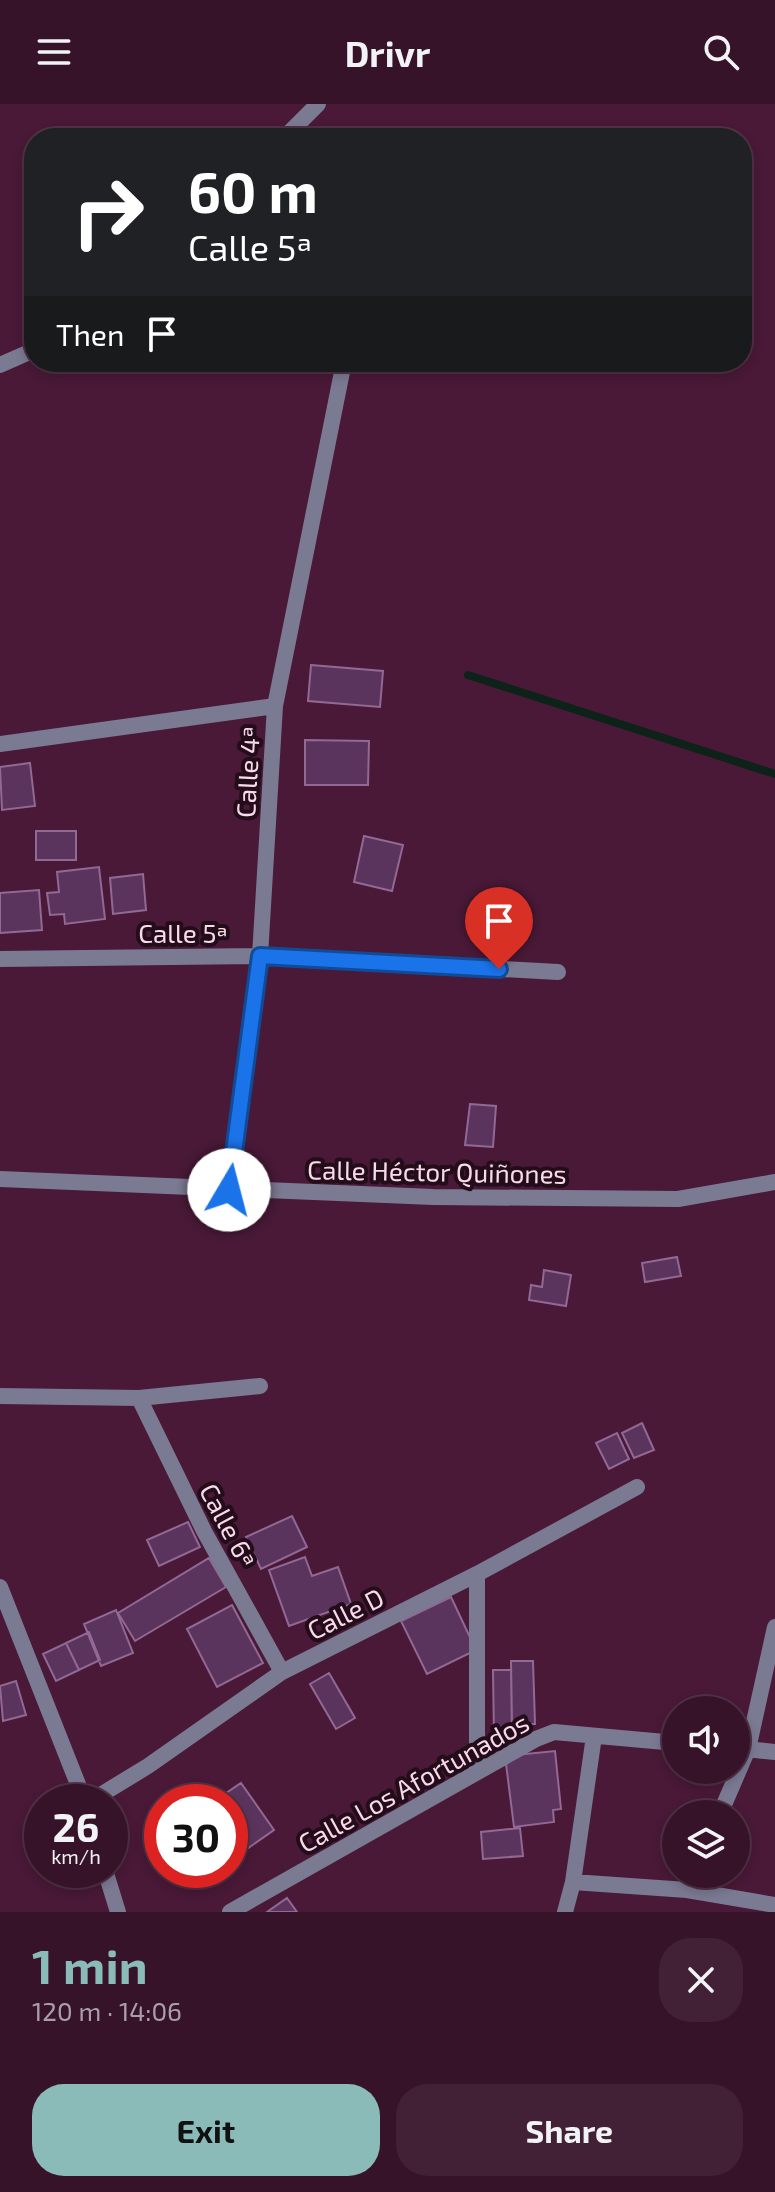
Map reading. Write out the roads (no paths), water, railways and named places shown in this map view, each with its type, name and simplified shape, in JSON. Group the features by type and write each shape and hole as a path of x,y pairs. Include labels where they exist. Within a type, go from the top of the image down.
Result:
{"street":[{"path":"294,128 318,104"},
{"path":"0,365 24,354"},
{"name":"Calle 4ª","path":"229,1190 260,956 275,706 342,372"},
{"path":"0,744 275,706"},
{"name":"Calle 5ª","path":"0,959 260,956 558,972"},
{"name":"Calle Héctor Quiñones","path":"0,1179 433,1197 678,1199 775,1182"},
{"path":"0,1396 139,1398 260,1386"},
{"name":"Calle 6ª","path":"139,1398 204,1531 282,1672"},
{"name":"Calle D","path":"118,1784 282,1672 477,1574 637,1487"},
{"path":"477,1574 477,1769"},
{"path":"0,1587 80,1784"},
{"path":"750,1731 768,1690 775,1627"},
{"name":"Calle Los Afortunados","path":"230,1912 477,1769 554,1732 662,1742"},
{"path":"565,1912 573,1882 594,1736"},
{"path":"750,1750 775,1752"},
{"path":"573,1882 662,1882"},
{"path":"111,1888 118,1912"},
{"path":"713,1888 775,1905"}],"waterway":[{"path":"468,675 775,774"}]}
